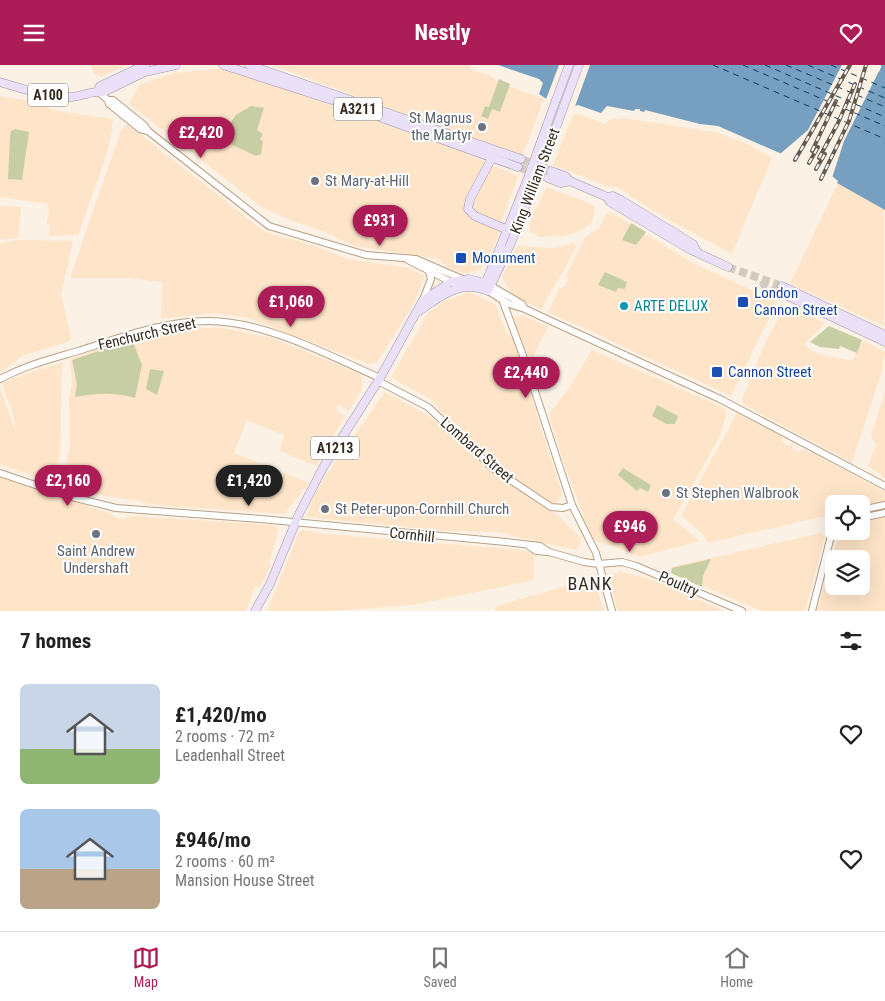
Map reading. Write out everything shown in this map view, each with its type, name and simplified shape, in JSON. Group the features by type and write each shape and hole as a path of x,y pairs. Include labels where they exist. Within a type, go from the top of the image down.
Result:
{"main road":[{"path":"145,65 100,86 97,91 104,93 145,73 176,65"},
{"name":"A3211","path":"223,65 260,75 495,153"},
{"name":"A3211","path":"249,65 520,163"},
{"name":"King William Street","path":"487,287 529,185 569,65"},
{"name":"King William Street","path":"487,287 508,230 565,103 579,65"},
{"name":"A100","path":"0,82 60,97 78,96 97,91"},
{"path":"495,153 470,199 468,209 474,216 508,230"},
{"path":"549,174 561,183 570,181 607,197 613,196 634,207 692,244 696,250 728,267"},
{"path":"423,301 451,282 487,287"},
{"name":"A1213","path":"419,311 463,283"},
{"path":"885,335 780,289 885,341"},
{"name":"A1213","path":"255,611 270,584 295,522 324,466 379,379 423,301"}],"street":[{"path":"97,91 108,100 109,104 140,129 148,131 262,222 277,229 366,255 408,260 416,259 463,283"},
{"path":"408,260 451,282"},
{"path":"423,301 431,279 429,271"},
{"path":"487,287 520,309 526,309 720,399 885,486"},
{"path":"500,295 572,505 591,541 612,611"},
{"name":"Fenchurch Street","path":"0,379 31,364 106,341 158,328 206,321 250,326 284,337 379,379"},
{"name":"Lombard Street","path":"379,379 428,407 503,476 551,507 562,508 572,505"},
{"name":"Cornhill","path":"0,473 61,494 116,508 295,522 540,546 549,552 584,562 599,564"},
{"path":"870,508 885,505"},
{"path":"870,516 885,513"},
{"path":"812,611 830,540"},
{"name":"Poultry","path":"599,564 622,562 650,571 738,610"}],"shaded area":[{"path":"91,65 128,65 100,77 94,74"},
{"path":"271,65 471,65 470,69 491,76 500,83 544,99 522,157"},
{"path":"216,69 237,72 462,152 518,176 502,219 497,240 486,263 481,269 465,274 448,267 439,259 354,246 327,233 285,218 263,208 129,104 140,84 175,73"},
{"path":"0,96 41,103 52,110 113,119 108,151 78,235 49,236 50,225 47,225 49,216 48,204 0,197"},
{"path":"579,114 604,124 610,120 623,118 716,132 750,145 772,158 732,254 655,212 617,187 606,186 553,165 573,115"},
{"path":"127,124 265,232 316,246 347,259 409,268 425,276 412,307 377,362 369,364 248,318 215,313 161,319 162,282 129,278 70,278 121,130"},
{"path":"838,183 884,209 884,326 790,284"},
{"path":"546,187 592,204 595,209 592,222 583,229 565,236 540,237 530,232 529,224"},
{"path":"0,206 21,207 19,236 16,238 0,240"},
{"path":"611,212 691,262 777,302 731,396 548,312 560,287 563,288 569,278 566,276 584,238 600,227 607,213"},
{"path":"19,240 73,241 61,295 71,337 70,341 22,356 0,373 0,243"},
{"path":"574,243 577,246 541,310 511,293 502,277 517,246 553,248"},
{"path":"469,292 495,304 506,332 513,339 562,494 555,505 552,505 506,475 459,426 440,411 431,399 393,379 392,376 428,313 445,301"},
{"path":"786,305 825,323 804,345 815,353 852,361 863,340 885,352 881,374 852,463 743,404 742,400 766,341"},
{"path":"522,315 548,327 533,357 527,354 514,319"},
{"path":"188,328 222,328 272,338 358,373 362,378 362,389 349,411 338,405 336,410 345,416 316,466 280,451 284,435 247,420 234,453 309,483 284,514 165,506 84,492 61,486 70,447 69,400 72,382 70,358 81,356 99,346 143,332"},
{"path":"592,350 724,408 727,412 720,436 673,520 700,541 639,557 616,547 597,542 590,533 561,455 549,414 567,391"},
{"path":"62,363 60,457 54,481 51,482 0,464 0,388 16,433 13,415 2,383"},
{"path":"385,392 427,415 460,440 497,476 557,515 581,538 579,546 575,550 496,532 445,531 306,517 313,498 327,474"},
{"path":"885,392 885,478 868,466 876,445 871,435"},
{"path":"737,413 782,437 782,442 789,446 793,443 792,448 799,452 804,449 885,492 885,502 870,506 870,495 825,495 825,516 708,543 703,534 681,516"},
{"path":"0,475 111,514 116,518 124,519 130,516 272,525 279,529 269,563 271,565 260,587 255,586 246,611 0,611"},
{"path":"885,517 885,611 817,611 825,582 825,595 870,595 870,550 834,550 838,540 870,540 870,520"},
{"path":"304,530 326,534 523,550 534,553 534,580 413,605 333,611 267,611 299,532"},
{"path":"821,533 825,536 805,611 762,611 671,573 671,567"},
{"path":"618,571 653,580 724,611 618,611 609,580"},
{"path":"593,578 604,611 495,611 496,606"}],"green space":[{"path":"499,79 510,84 500,112 492,109 488,119 481,116 485,106 489,107"},
{"path":"251,106 264,108 257,130 263,134 260,139 263,141 261,154 256,156 219,139 236,115"},
{"path":"15,129 29,132 22,180 8,179 10,136 11,131"},
{"path":"631,223 646,232 636,245 622,240"},
{"path":"605,272 627,282 625,289 618,288 616,292 598,285"},
{"path":"829,326 862,340 857,353 840,346 839,349 820,347 810,342"},
{"path":"132,340 142,365 135,398 105,394 75,397 77,384 72,360"},
{"path":"150,369 164,371 157,395 146,389"},
{"path":"657,405 678,416 675,424 666,424 652,416"},
{"path":"623,468 651,485 648,492 640,488 637,491 618,475"},
{"path":"711,559 703,576 702,587 671,573 672,568"}],"water":[{"path":"498,65 864,65 879,72 881,67 877,65 885,65 885,210 837,183 838,181 832,176 718,126 700,124 645,110 644,112 640,111 640,109 635,109 634,111 607,106 601,113 578,105 575,106 550,96 548,100 539,94 543,83 539,79"}],"pier":[{"path":"559,65 590,65 574,109 551,99 549,102 545,102"},
{"path":"842,65 870,65 878,69 875,65 881,65 881,67 844,141 832,178 780,154 808,130"}],"ferry route":[{"path":"713,65 885,139"},
{"path":"743,65 885,126"},
{"path":"765,65 885,117"},
{"path":"786,65 885,107"},
{"path":"808,65 885,98"},
{"path":"831,65 885,88"}],"tunnel":[{"path":"521,159 551,171"},
{"path":"518,167 548,178"},
{"path":"728,267 782,286"},
{"path":"763,281 764,285 779,292"}],"railway":[{"path":"795,160 850,65"},
{"path":"821,179 849,121 866,65"},
{"path":"819,158 838,123 855,84"},
{"path":"812,151 836,101"},
{"path":"809,163 818,147"},
{"path":"816,169 825,154"}],"place":[{"name":"St Magnus the Martyr","path":"482,127"},
{"name":"St Mary-at-Hill","path":"315,181"},
{"name":"Monument","path":"461,258"},
{"name":"London Cannon Street","path":"743,302"},
{"name":"ARTE DELUX","path":"624,306"},
{"name":"Cannon Street","path":"717,372"},
{"name":"St Stephen Walbrook","path":"666,493"},
{"name":"St Peter-upon-Cornhill Church","path":"325,509"},
{"name":"Saint Andrew Undershaft","path":"96,534"}],"district":[{"name":"BANK","path":"590,584"}]}
